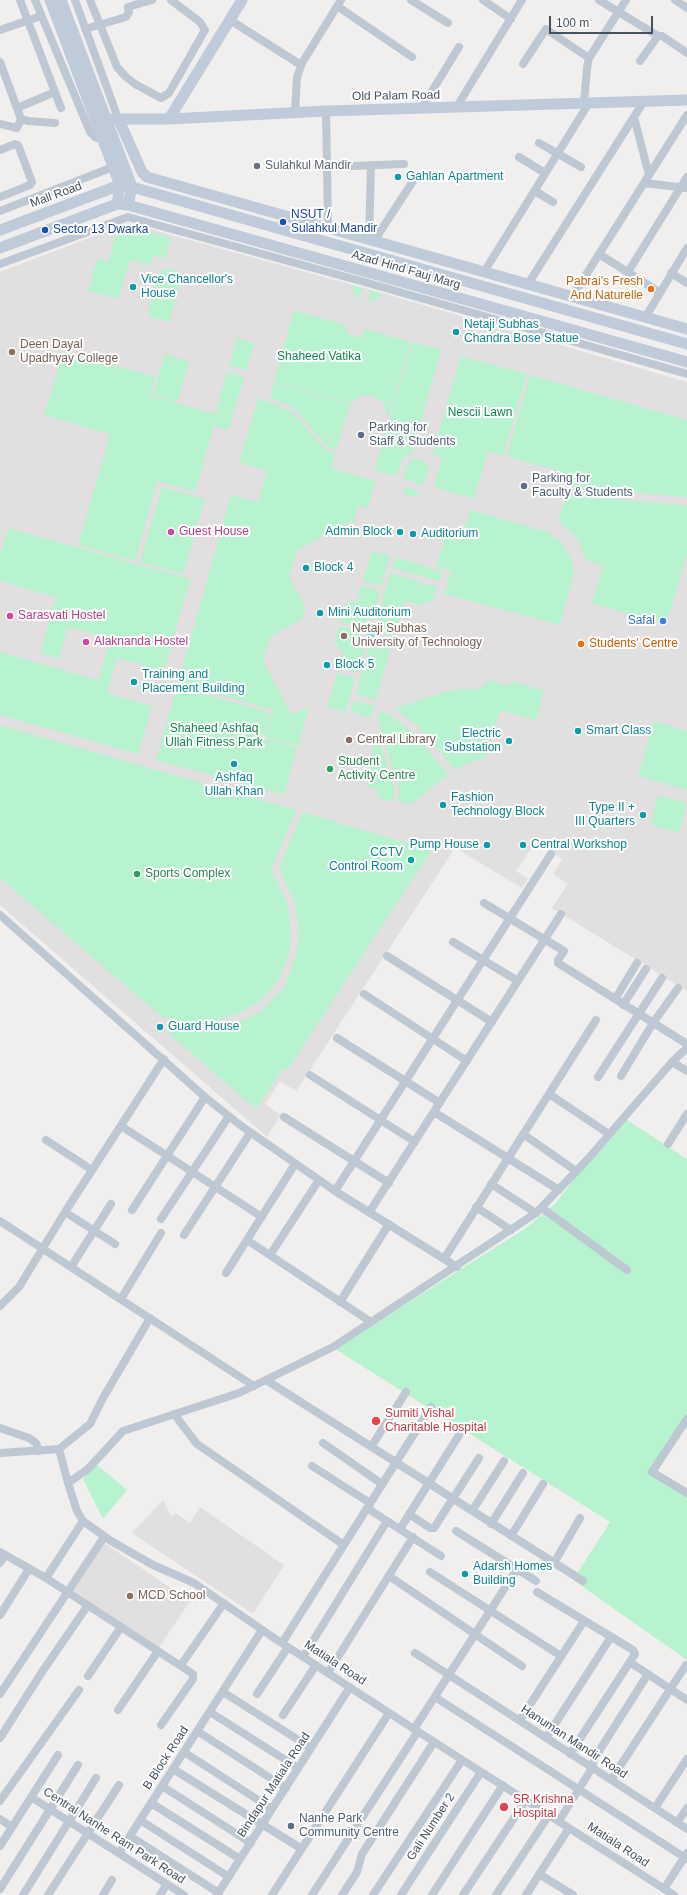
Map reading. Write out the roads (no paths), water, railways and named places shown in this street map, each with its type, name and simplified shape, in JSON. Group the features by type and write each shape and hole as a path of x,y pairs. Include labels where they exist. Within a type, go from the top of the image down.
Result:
{"street":[{"path":"20,0 61,108"},
{"path":"35,0 90,132 95,137 103,140"},
{"path":"50,0 120,185 123,205"},
{"path":"0,248 123,205 132,187 61,0"},
{"path":"74,0 118,118 141,170 147,177 687,329"},
{"path":"90,0 114,60 125,76 161,98 169,93 205,30 200,22 171,0"},
{"path":"85,29 126,17 129,12 126,4 152,0"},
{"path":"169,119 242,0"},
{"path":"411,0 448,23"},
{"path":"483,0 511,19"},
{"path":"456,108 522,0"},
{"path":"599,0 658,36 662,36 687,53"},
{"path":"484,272 558,153 587,103 586,68 589,58 626,0"},
{"path":"675,0 687,8"},
{"path":"295,112 297,78 301,65 310,47 339,3 412,57"},
{"path":"0,30 41,16"},
{"path":"230,20 301,65"},
{"path":"523,64 546,29 589,58"},
{"path":"640,61 658,36"},
{"path":"422,109 459,47"},
{"path":"0,62 22,119 28,121 55,123"},
{"path":"17,108 55,92"},
{"name":"Old Palam Road","path":"106,119 169,119 295,112 687,100"},
{"path":"528,284 644,101"},
{"path":"326,111 328,228"},
{"path":"572,297 687,115"},
{"path":"634,117 649,175"},
{"path":"0,197 32,184 17,144 17,128 22,119"},
{"path":"0,124 17,128"},
{"path":"539,143 581,167"},
{"path":"0,150 17,144"},
{"path":"519,158 545,173"},
{"path":"327,167 404,164"},
{"path":"371,165 372,240"},
{"path":"0,212 113,167"},
{"path":"372,240 417,174"},
{"path":"628,272 684,188 687,177"},
{"path":"644,183 684,188"},
{"name":"Azad Hind Fauj Marg","path":"120,185 132,187 687,344"},
{"name":"Mall Road","path":"0,230 120,185"},
{"path":"535,190 553,202"},
{"name":"Azad Hind Fauj Marg","path":"123,205 687,362"},
{"path":"0,264 128,217 368,283 687,374"},
{"path":"645,318 687,248"},
{"path":"599,254 660,292"},
{"path":"671,273 687,283"},
{"path":"335,1191 404,1080 551,854"},
{"path":"484,903 564,950 558,960 558,963 687,1044"},
{"path":"370,1211 561,914"},
{"path":"0,915 229,1116 335,1191 370,1211 457,1267"},
{"path":"453,942 518,981"},
{"path":"387,956 492,1022"},
{"path":"615,999 637,963"},
{"path":"623,1005 646,969"},
{"path":"598,1077 662,978"},
{"path":"621,1076 653,1023 678,988"},
{"path":"364,994 467,1061"},
{"path":"444,1259 596,1020"},
{"path":"337,1038 440,1103"},
{"path":"68,1483 88,1469 123,1431 254,1386 334,1347 457,1267 539,1211 672,1062 687,1048"},
{"path":"0,1306 19,1286 41,1249 164,1059"},
{"path":"672,1062 687,1071"},
{"path":"310,1075 415,1142"},
{"path":"549,1094 609,1134"},
{"path":"132,1210 206,1097"},
{"path":"434,1112 558,1190"},
{"path":"668,1144 687,1114"},
{"path":"161,1219 229,1116"},
{"path":"284,1116 389,1183"},
{"path":"121,1126 262,1217"},
{"path":"184,1235 250,1132"},
{"path":"523,1134 576,1171"},
{"path":"46,1140 92,1170"},
{"path":"226,1273 295,1164"},
{"path":"270,1255 319,1180"},
{"path":"491,1184 539,1211 626,1270"},
{"path":"71,1267 111,1204"},
{"path":"476,1207 511,1230"},
{"path":"65,1212 115,1244"},
{"path":"0,1221 254,1386"},
{"path":"340,1302 389,1224"},
{"path":"121,1299 161,1233"},
{"path":"247,1240 371,1322"},
{"path":"0,1453 59,1449 90,1424 103,1398 150,1318"},
{"path":"266,1380 583,1581"},
{"path":"371,1447 406,1392"},
{"path":"257,1694 344,1545 431,1407"},
{"path":"174,1414 198,1444 344,1545"},
{"path":"687,1418 652,1472 687,1493"},
{"path":"0,1428 33,1440 39,1451"},
{"path":"400,1529 461,1432"},
{"path":"322,1443 382,1484"},
{"path":"46,1578 83,1521 77,1511 59,1449"},
{"path":"409,1514 430,1528 434,1528 479,1458"},
{"path":"472,1511 504,1461"},
{"path":"312,1466 369,1506 387,1521 441,1556"},
{"path":"491,1524 523,1473"},
{"path":"511,1536 543,1484"},
{"path":"554,1562 580,1518"},
{"name":"Matiala Road","path":"83,1521 129,1553 153,1565 188,1579 262,1630 389,1713 674,1895"},
{"path":"303,1657 387,1521"},
{"path":"456,1531 536,1581"},
{"path":"0,1694 104,1537"},
{"path":"328,1673 413,1537"},
{"path":"0,1563 3,1554 46,1578 190,1671 193,1677 161,1725"},
{"path":"0,1614 30,1569"},
{"path":"312,1895 416,1730 448,1675 517,1569"},
{"path":"430,1572 561,1656"},
{"path":"389,1576 474,1635 522,1666"},
{"path":"537,1592 610,1638 632,1650 635,1656 570,1754"},
{"path":"181,1665 224,1603"},
{"path":"0,1738 42,1672 88,1605"},
{"path":"520,1720 584,1621"},
{"path":"88,1676 121,1627"},
{"name":"B Block Road","path":"119,1853 262,1630"},
{"path":"546,1738 610,1638"},
{"path":"118,1710 158,1651"},
{"name":"Hanuman Mandir Road","path":"415,1653 687,1829"},
{"path":"631,1663 687,1700"},
{"path":"283,1715 316,1665"},
{"path":"611,1780 686,1665"},
{"path":"559,1821 592,1768 596,1756 648,1674"},
{"name":"Bindapur Matiala Road","path":"218,1894 350,1687"},
{"path":"0,1801 79,1690"},
{"path":"223,1692 312,1748"},
{"path":"435,1697 686,1857 664,1889"},
{"path":"210,1712 298,1768"},
{"path":"272,1895 389,1713"},
{"path":"197,1731 286,1788"},
{"path":"342,1895 358,1870 361,1856 434,1742"},
{"path":"184,1752 272,1809"},
{"path":"0,1846 58,1755"},
{"path":"655,1808 687,1759"},
{"path":"373,1895 462,1760"},
{"path":"0,1889 78,1765"},
{"path":"173,1769 302,1849"},
{"name":"Gali Number 2","path":"400,1895 481,1772"},
{"path":"23,1895 96,1778"},
{"path":"48,1895 119,1785"},
{"path":"432,1895 503,1785"},
{"path":"162,1786 251,1843"},
{"name":"Central Nanhe Ram Park Road","path":"31,1797 184,1895"},
{"path":"463,1895 526,1800"},
{"path":"151,1803 240,1859"},
{"path":"677,1823 687,1808"},
{"path":"496,1895 549,1815"},
{"path":"0,1819 12,1827"},
{"path":"140,1820 229,1877"},
{"path":"526,1895 569,1828"},
{"path":"130,1836 218,1894"},
{"path":"540,1874 573,1895"},
{"path":"103,1895 112,1880"},
{"path":"160,1895 167,1884"}],"water":[{"path":"369,629 373,629 375,633 373,637 369,637 367,635 367,631"}],"place":[{"name":"Sulahkul Mandir","path":"257,166"},
{"name":"Gahlan Apartment","path":"398,177"},
{"name":"NSUT / Sulahkul Mandir","path":"283,222"},
{"name":"Sector 13 Dwarka","path":"45,230"},
{"name":"Vice Chancellor's House","path":"133,287"},
{"name":"Pabrai's Fresh And Naturelle","path":"651,289"},
{"name":"Netaji Subhas Chandra Bose Statue","path":"456,332"},
{"name":"Deen Dayal Upadhyay College","path":"12,352"},
{"name":"Parking for Staff & Students","path":"361,435"},
{"name":"Parking for Faculty & Students","path":"524,486"},
{"name":"Guest House","path":"171,532"},
{"name":"Admin Block","path":"400,532"},
{"name":"Auditorium","path":"413,534"},
{"name":"Block 4","path":"306,568"},
{"name":"Mini Auditorium","path":"320,613"},
{"name":"Sarasvati Hostel","path":"10,616"},
{"name":"Safal","path":"663,621"},
{"name":"Netaji Subhas University of Technology","path":"344,636"},
{"name":"Alaknanda Hostel","path":"86,642"},
{"name":"Students' Centre","path":"581,644"},
{"name":"Block 5","path":"327,665"},
{"name":"Training and Placement Building","path":"134,682"},
{"name":"Smart Class","path":"578,731"},
{"name":"Central Library","path":"349,740"},
{"name":"Electric Substation","path":"509,741"},
{"name":"Ashfaq Ullah Khan","path":"234,764"},
{"name":"Student Activity Centre","path":"330,769"},
{"name":"Fashion Technology Block","path":"443,805"},
{"name":"Type II + III Quarters","path":"643,815"},
{"name":"Pump House","path":"487,845"},
{"name":"Central Workshop","path":"523,845"},
{"name":"CCTV Control Room","path":"411,860"},
{"name":"Sports Complex","path":"137,874"},
{"name":"Guard House","path":"160,1027"},
{"name":"Sumiti Vishal Charitable Hospital","path":"376,1421"},
{"name":"Adarsh Homes Building","path":"465,1574"},
{"name":"MCD School","path":"130,1596"},
{"name":"SR Krishna Hospital","path":"504,1807"},
{"name":"Nanhe Park Community Centre","path":"291,1826"}],"park label":[{"name":"Shaheed Vatika","path":"319,357"},
{"name":"Nescii Lawn","path":"480,413"},
{"name":"Shaheed Ashfaq Ullah Fitness Park","path":"214,736"}]}
